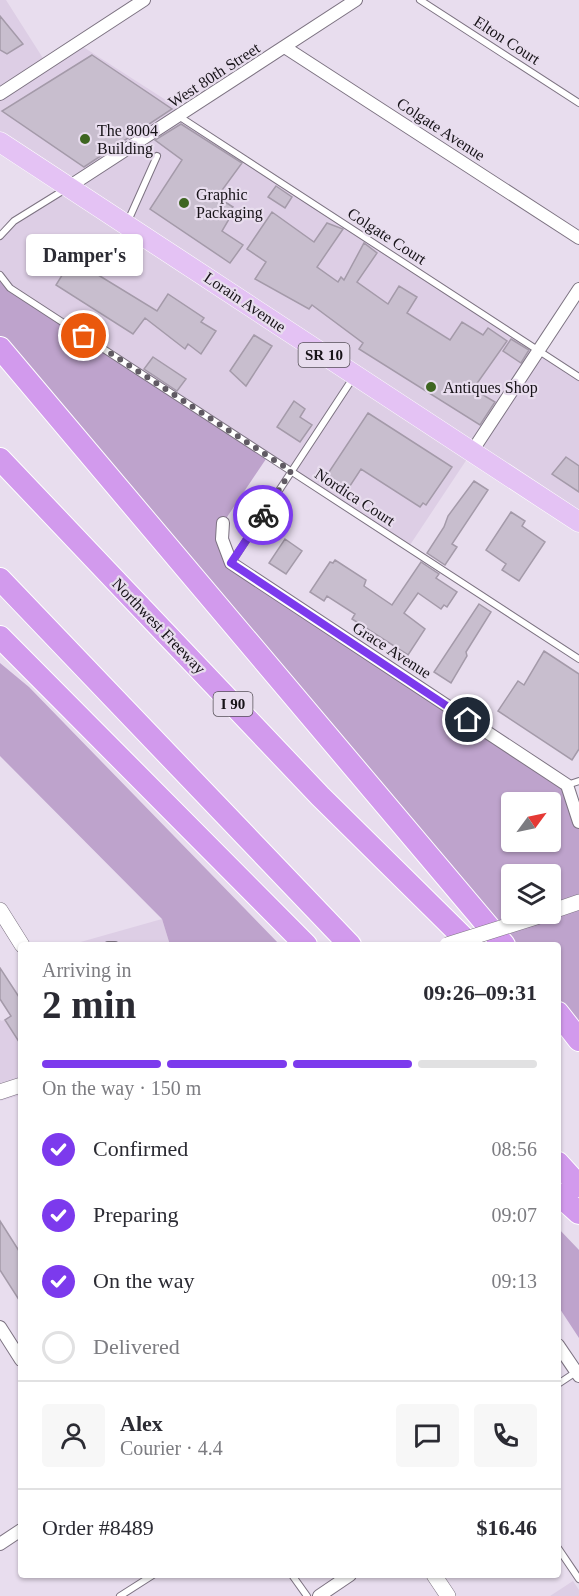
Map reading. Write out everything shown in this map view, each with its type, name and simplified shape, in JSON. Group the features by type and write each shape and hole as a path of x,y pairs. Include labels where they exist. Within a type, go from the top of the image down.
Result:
{"highway":[{"path":"0,348 501,942"},
{"name":"Northwest Freeway","path":"0,459 320,796 468,942"},
{"path":"0,579 347,942"},
{"path":"0,637 303,942"},
{"path":"561,1017 579,1040"},
{"path":"561,1035 579,1052"},
{"path":"561,1166 579,1186"},
{"path":"561,1197 579,1213"}],"main road":[{"name":"Lorain Avenue","path":"0,141 579,522"}],"street":[{"path":"0,94 144,0"},
{"name":"West 80th Street","path":"70,186 180,117 356,0"},
{"name":"Colgate Avenue","path":"286,48 579,238"},
{"path":"471,453 579,289"},
{"path":"223,523 222,539 231,563"},
{"name":"Grace Avenue","path":"231,563 573,783 579,822"},
{"path":"561,908 579,902"},
{"path":"2,916 20,942"},
{"path":"456,942 513,924"},
{"path":"0,1092 18,1086"},
{"path":"0,1327 18,1354"},
{"path":"561,1349 578,1374"},
{"path":"0,1544 18,1532"},
{"path":"319,1596 346,1578"},
{"path":"436,1578 448,1596"}],"lane":[{"name":"Elton Court","path":"420,0 579,102"},
{"name":"Colgate Court","path":"180,117 579,377"},
{"path":"127,224 157,156"},
{"name":"West 80th Street","path":"0,236 14,221 70,186"},
{"name":"Nordica Court","path":"0,275 10,288 579,659"},
{"path":"231,563 356,375"},
{"path":"561,1382 578,1374"},
{"path":"561,1553 579,1580"},
{"path":"120,1596 148,1578"},
{"path":"294,1578 307,1596"}],"shaded area":[{"path":"0,0 6,0 46,63 77,43 186,113 180,117 579,377 579,522 471,453 408,548 10,288 0,275 0,236 4,229 70,186 0,142"},
{"path":"0,275 10,288 268,456 223,523 231,563 567,785 579,822 579,1040 561,1017 561,942 501,942 0,348"},
{"path":"0,663 29,687 277,942 169,942 162,919 0,756"},
{"path":"162,919 169,942 81,942"},
{"path":"18,1011 18,1096 0,1101 0,1020"},
{"path":"561,1231 579,1250 579,1338 561,1311"},
{"path":"573,1581 579,1590 579,1596 550,1596"}],"building":[{"path":"0,16 23,44 7,54 0,50"},
{"name":"The 8004 Building","path":"92,55 172,109 84,167 2,111"},
{"path":"181,124 242,163 217,197 233,207 227,213 232,214 222,231 243,245 230,263 150,209 182,160 155,140"},
{"path":"276,186 292,197 285,208 268,197"},
{"path":"272,212 314,242 327,223 343,229 317,267 338,282 341,277 344,280 364,243 377,253 357,282 388,304 399,286 417,297 407,313 450,340 462,322 483,335 488,328 507,341 473,389 495,402 480,425 359,349 363,343 312,305 309,309 255,279 266,262 247,249"},
{"path":"72,259 157,311 168,294 204,318 201,322 216,331 201,354 188,344 185,349 145,318 133,334 56,285"},
{"path":"254,335 272,346 246,386 230,371"},
{"path":"511,339 529,350 521,363 503,351"},
{"path":"153,357 186,379 177,391 144,369"},
{"path":"294,401 305,409 300,417 312,425 300,442 277,427"},
{"path":"368,413 452,467 426,505 423,503 420,507 361,469 346,492 325,478"},
{"path":"566,457 579,466 579,492 552,474"},
{"path":"474,481 488,490 452,544 457,547 445,565 427,553 444,527 448,516"},
{"path":"511,512 525,521 522,526 545,542 519,581 502,570 506,564 486,550"},
{"path":"285,539 302,551 286,574 269,563"},
{"path":"335,560 366,580 364,586 392,605 421,562 439,574 436,578 457,592 447,607 444,605 441,609 418,593 404,613 425,629 408,655 352,619 355,614 327,596 324,601 310,592 330,562 333,563"},
{"path":"479,604 491,612 466,652 467,656 451,683 434,672"},
{"path":"544,651 579,674 579,749 572,760 498,711 518,681 524,685"},
{"path":"0,968 18,995 18,1040 5,1020 11,1016 0,999"},
{"path":"0,1221 18,1249 18,1298 0,1270"}],"way so far":[{"path":"84,336 291,471 263,515"}],"place":[{"name":"The 8004 Building","path":"85,139"},
{"name":"Graphic Packaging","path":"184,203"},
{"name":"Damper's","path":"84,336"},
{"name":"Antiques Shop","path":"431,387"}],"route":[{"path":"263,515 231,563 468,720"}]}
